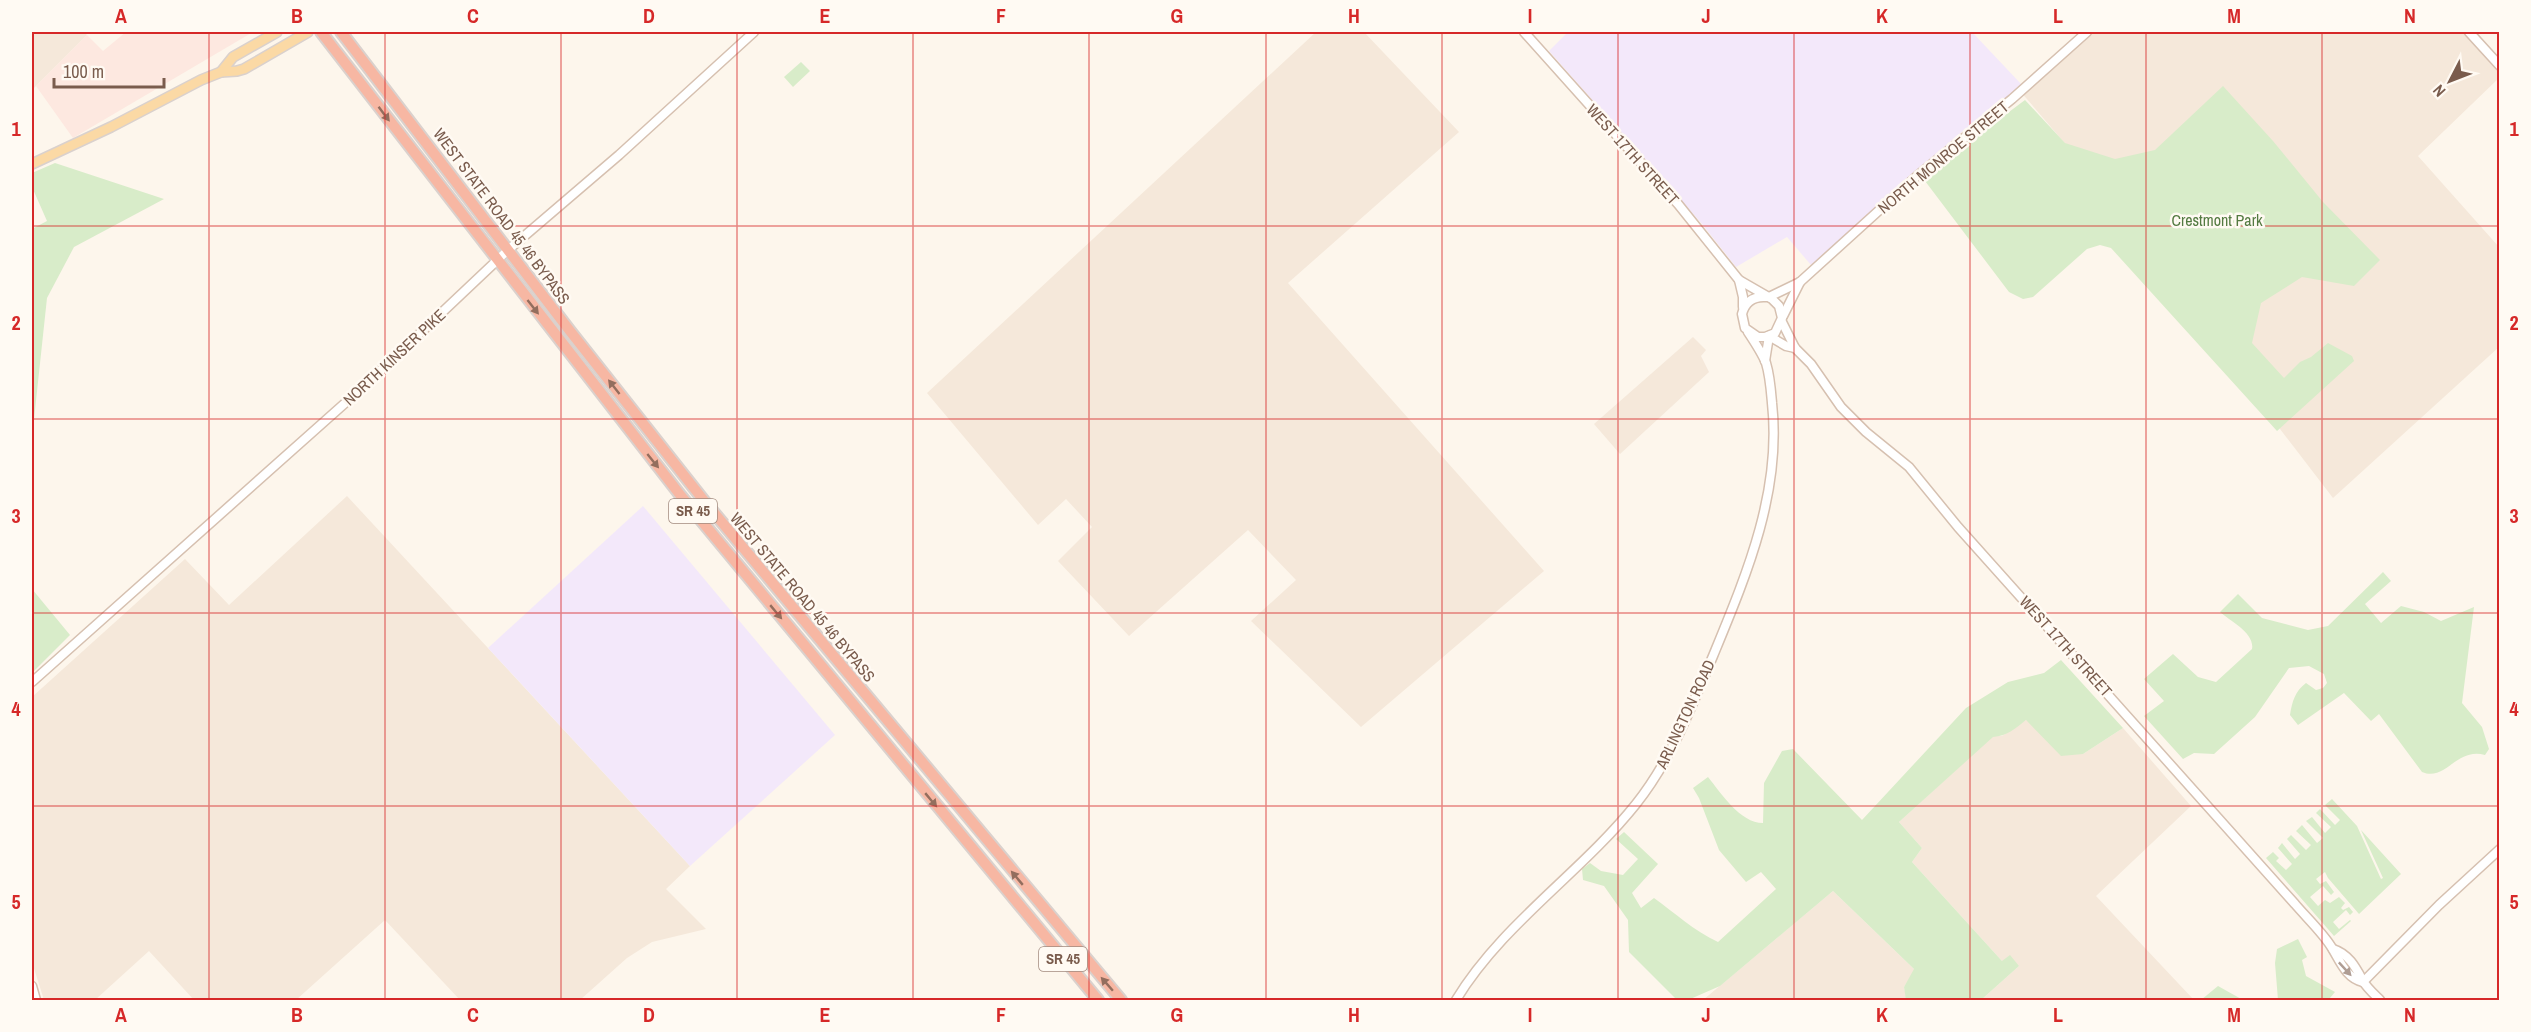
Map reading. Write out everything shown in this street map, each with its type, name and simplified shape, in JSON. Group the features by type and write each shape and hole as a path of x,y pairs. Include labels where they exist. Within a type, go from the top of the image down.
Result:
{"highway":[{"name":"WEST STATE ROAD 45 46 BYPASS","path":"321,32 632,435 1098,1000"},
{"name":"WEST STATE ROAD 45 46 BYPASS","path":"341,32 640,421 783,596 1121,1000"},
{"path":"756,588 766,589 783,596"},
{"path":"968,845 982,851 995,851"},
{"path":"1085,985 1090,1000"}],"main road":[{"path":"222,72 233,57 277,32"},
{"path":"32,164 111,127 201,80 222,72 237,72 244,69 308,32"}],"street":[{"name":"NORTH KINSER PIKE","path":"32,682 362,388 508,250 619,155 754,32"},
{"name":"WEST 17TH STREET","path":"1524,32 1683,210 1739,280 1767,297"},
{"name":"NORTH MONROE STREET","path":"1767,297 1800,282 1917,176 2012,99 2087,32"},
{"path":"2469,32 2499,66"},
{"path":"1739,280 1743,297 1742,320 1748,332 1758,337 1769,336 1777,330 1782,320 1779,306 1767,297 1753,298 1743,308"},
{"name":"NORTH MONROE STREET","path":"1782,320 1800,282"},
{"name":"WEST 17TH STREET","path":"1782,320 1795,348 1811,364 1850,417 1909,467 1958,526 2333,949 2342,953 2360,972 2363,982 2380,1000"},
{"name":"ARLINGTON ROAD","path":"1748,332 1765,361"},
{"name":"WEST 17TH STREET","path":"1769,336 1786,346 1795,348"},
{"name":"ARLINGTON ROAD","path":"1456,1000 1492,953 1615,829 1638,802 1672,752 1722,634 1765,512 1771,482 1774,434 1765,361 1769,336"},
{"path":"2363,982 2439,905 2499,849"},
{"path":"32,986 36,1000"}],"shaded area":[{"path":"32,32 84,32 87,35 32,90"},
{"path":"126,32 253,32 73,138 36,86 87,35 103,51"},
{"path":"1316,32 1364,32 1459,132 1288,283 1544,571 1361,727 1251,621 1296,580 1248,530 1129,636 1058,561 1092,527 1066,499 1038,525 927,393"},
{"path":"1568,32 1972,32 2022,85 1959,134 1811,265 1787,237 1736,267 1702,224 1549,51"},
{"path":"2085,32 2476,32 2499,58 2499,78 2418,156 2499,247 2499,347 2333,498 2280,429 2133,223 2020,91"},
{"path":"1693,337 1706,350 1701,356 1709,372 1620,454 1594,424"},
{"path":"347,496 690,866 666,889 706,929 652,942 627,958 580,1000 460,1000 385,920 296,1000 194,1000 149,951 95,1000 44,1000 32,962 32,697 185,559 229,605"},
{"path":"643,506 835,735 690,866 488,648"},
{"path":"2026,720 2083,754 2123,728 2191,806 2096,896 2194,1000 1981,1000 2019,966 2002,961 1912,862 1922,848 1899,822 1993,736 2002,736"},
{"path":"1833,891 1915,970 1904,987 1907,1000 1703,1000"}],"green space":[{"path":"801,62 810,71 793,87 784,77"},
{"name":"Crestmont Park","path":"2223,86 2273,141 2323,202 2380,260 2354,286 2302,277 2261,303 2252,343 2284,378 2300,362 2311,357 2328,343 2352,356 2354,361 2277,431 2111,248 2100,245 2087,249 2033,297 2023,299 2009,292 1922,177 2025,100 2065,143 2115,159 2155,150"},
{"path":"55,163 164,199 74,247 47,298 32,438 32,229 47,221 32,187 32,173"},
{"path":"2383,572 2391,581 2365,604 2381,623 2401,606 2424,612 2441,621 2474,607 2462,703 2482,727 2489,749 2485,755 2466,756 2438,772 2430,774 2422,772 2379,714 2371,721 2344,693 2298,725 2290,715 2293,701 2299,690 2306,683 2316,690 2323,688 2327,683 2324,674 2309,666 2289,668 2255,717 2214,754 2194,753 2183,759 2144,716 2164,701 2144,679 2173,654 2198,677 2216,682 2252,649 2252,643 2246,633 2220,612 2238,594 2262,618 2308,630 2328,626"},
{"path":"32,589 70,635 32,673"},
{"path":"2061,660 2123,728 2083,754 2061,756 2026,720 2007,734 1993,737 1899,822 1922,848 1912,862 2002,961 2010,955 2019,966 1981,1000 1906,1000 1904,987 1914,969 1833,891 1720,986 1688,1000 1677,1000 1629,952 1628,920 1604,886 1583,880 1582,869 1590,863 1601,871 1623,875 1638,859 1616,839 1624,832 1658,864 1632,893 1641,908 1654,898 1709,938 1718,942 1776,889 1761,872 1746,882 1719,850 1693,788 1708,777 1739,813 1755,822 1763,823 1764,783 1782,751 1793,749 1862,820 1966,708 2008,682 2044,673"},
{"path":"2332,799 2357,826 2381,879 2383,878 2361,830 2401,874 2359,914 2325,872 2316,879 2320,884 2326,881 2334,892 2331,895 2323,886 2310,897 2318,906 2325,900 2330,903 2339,897 2345,903 2341,908 2343,910 2349,907 2353,912 2350,915 2346,910 2333,922 2339,929 2351,921 2334,936 2266,858 2273,852 2279,858 2276,861 2286,870 2292,864 2278,848 2282,843 2295,859 2300,854 2287,839 2291,835 2306,850 2311,845 2296,831 2302,825 2317,843 2323,838 2306,821 2312,817 2325,833 2331,827 2316,813 2320,809 2335,825 2340,820 2325,805"},
{"path":"2298,939 2307,957 2302,960 2306,976 2335,992 2330,998 2332,1000 2278,1000 2275,963 2277,949"},
{"path":"2218,986 2243,1000 2201,1000"}]}
